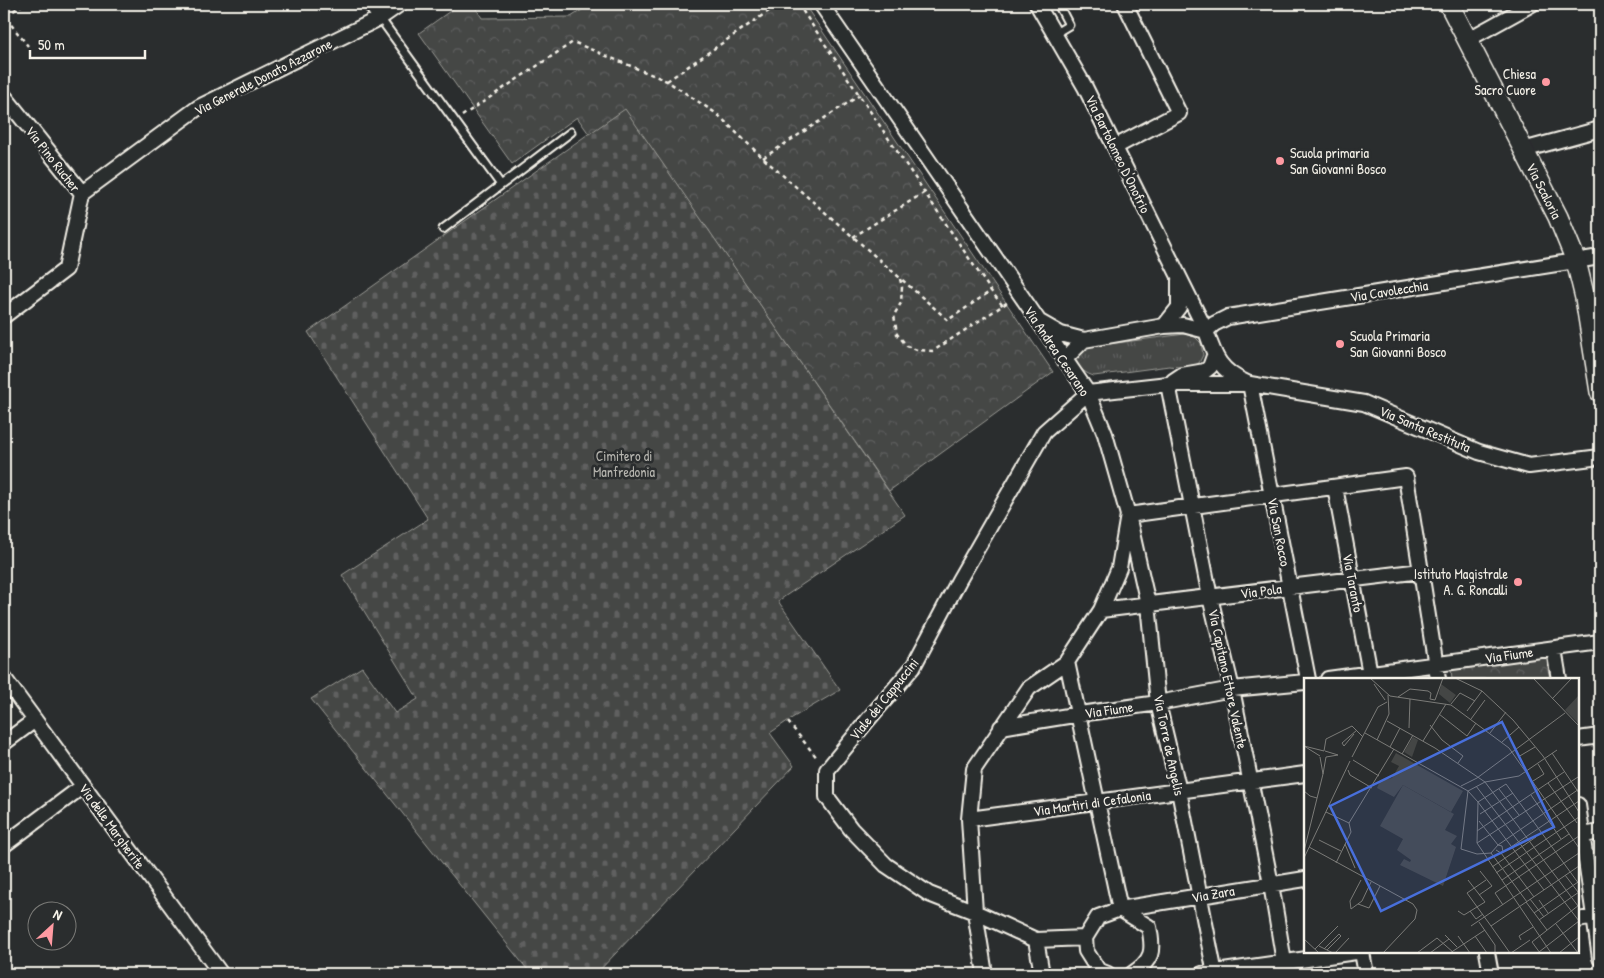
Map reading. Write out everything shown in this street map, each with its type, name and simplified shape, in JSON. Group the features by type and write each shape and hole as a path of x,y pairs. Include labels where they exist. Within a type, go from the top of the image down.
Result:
{"main road":[{"name":"Via Scaloria","path":"1449,4 1558,218 1576,261 1594,321 1600,392"}],"street":[{"path":"371,4 380,18"},
{"name":"Via Generale Donato Azzarone","path":"82,193 199,107 380,18 400,4"},
{"name":"Via Andrea Cesarano","path":"821,4 1088,394 1105,434 1128,515 1119,568 1101,610 1067,662 1029,688 974,769 969,819 975,912"},
{"name":"Via Bartolomeo D'Onofrio","path":"1037,4 1085,87 1206,330 1214,356"},
{"path":"1115,148 1178,113 1125,4"},
{"path":"1467,40 1532,4"},
{"name":"Via Pino Rucher","path":"4,96 82,193 66,269 4,316"},
{"path":"1523,150 1600,129"},
{"name":"Via Cavolecchia","path":"1206,330 1228,317 1600,257"},
{"name":"Via Bartolomeo D'Onofrio","path":"1164,326 1179,307 1179,277"},
{"path":"1036,320 1061,334 1084,340 1164,326 1183,325 1206,330"},
{"path":"1064,360 1084,340"},
{"path":"1168,384 1182,375 1205,371 1210,367 1214,356 1233,376 1250,384"},
{"path":"1088,394 1168,384 1250,384"},
{"name":"Via Capitano Ettore Valente","path":"1168,384 1210,597 1232,689 1271,884 1285,968"},
{"name":"Via Santa Restituta","path":"1250,384 1364,403 1479,452 1530,466 1600,457"},
{"name":"Via San Rocco","path":"1250,384 1308,678"},
{"name":"Viale dei Cappuccini","path":"827,770 913,667 1044,432 1088,394"},
{"path":"1128,515 1406,477 1438,678"},
{"name":"Via Taranto","path":"1335,487 1371,676"},
{"name":"Via Torre de Angelis","path":"1128,515 1148,604 1158,703 1179,791 1199,897 1210,974"},
{"name":"Via Pola","path":"1101,610 1421,571"},
{"name":"Via Fiume","path":"1342,678 1371,676 1436,664 1600,642"},
{"path":"1554,648 1559,678"},
{"path":"1067,662 1080,714 1120,909 1149,927 1153,947 1144,966 1132,974"},
{"name":"Via delle Margherite","path":"4,678 221,974"},
{"name":"Via Fiume","path":"1001,727 1158,703 1232,689 1304,682"},
{"path":"4,743 34,720"},
{"path":"1579,738 1600,736"},
{"path":"827,770 828,797 851,829 886,864 929,894 975,912 1036,940 1085,938 1086,951 1098,970 1108,974"},
{"name":"Via Martiri di Cefalonia","path":"969,819 1304,774"},
{"path":"4,845 83,786"},
{"path":"1579,820 1580,835 1597,917 1600,958"},
{"path":"1580,835 1600,832"},
{"name":"Via Zara","path":"1085,938 1098,917 1120,909 1304,879"},
{"path":"975,912 985,974"},
{"path":"1579,920 1597,917"},
{"path":"1036,940 1042,974"},
{"path":"1210,974 1285,968 1352,953"},
{"path":"1362,953 1366,974"},
{"path":"1487,953 1491,974"}],"lane":[{"path":"1054,34 1069,25 1058,4"},
{"path":"380,18 501,185"},
{"path":"443,229 571,132"}],"path":[{"path":"23,4 5,17 28,46"},
{"path":"668,81 779,4"},
{"path":"798,4 991,291 1003,306"},
{"path":"454,121 573,42 668,81 717,114 763,158 948,320 991,291"},
{"path":"763,158 860,95"},
{"path":"853,237 925,192"},
{"path":"900,278 902,287 901,302 894,315 897,334 907,346 917,350 933,351 1020,295"},
{"path":"788,722 827,770"}],"green space":[{"path":"460,4 473,4 482,18 571,17 591,4 804,4 1053,372 889,491 625,109 589,134 577,117 512,164 419,33"},
{"name":"Cimitero di Manfredonia","path":"625,108 905,515 778,601 840,690 770,733 794,766 596,974 531,974 311,699 362,667 395,713 418,699 342,575 428,519 308,332"},
{"path":"1185,334 1195,337 1201,343 1203,355 1199,363 1189,368 1169,366 1094,376 1084,371 1076,359 1081,351 1087,347"},
{"path":"1546,656 1550,678 1452,678 1451,669"}],"place":[{"name":"Chiesa Sacro Cuore","path":"1546,82"},
{"name":"Scuola primaria San Giovanni Bosco","path":"1280,161"},
{"name":"Scuola Primaria San Giovanni Bosco","path":"1340,344"},
{"name":"Istituto Magistrale A. G. Roncalli","path":"1518,582"}]}
